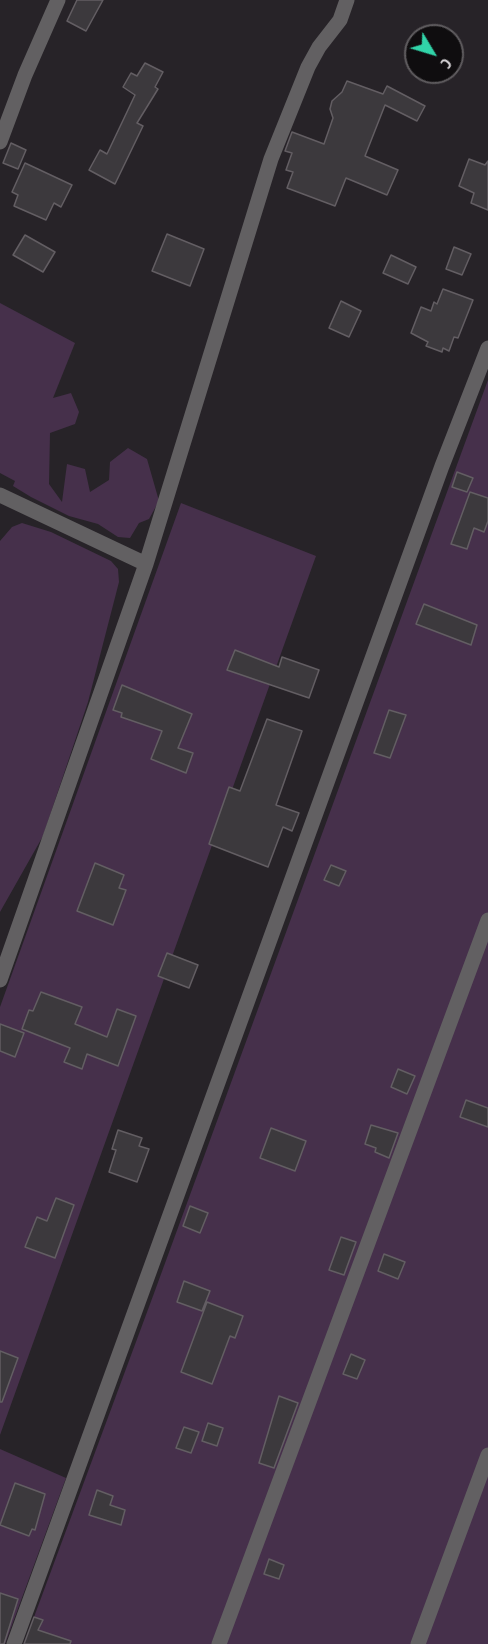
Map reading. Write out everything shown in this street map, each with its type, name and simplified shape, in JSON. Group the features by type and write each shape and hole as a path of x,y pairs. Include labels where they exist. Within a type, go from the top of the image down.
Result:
{"lane":[{"path":"0,142 25,75 58,0"},
{"path":"0,980 146,564 271,159 308,67 318,47 340,20 347,0"},
{"path":"14,1644 442,466 488,348"},
{"path":"0,495 146,564"},
{"path":"219,1644 488,920"},
{"path":"418,1644 488,1455"}],"shaded area":[{"path":"0,303 75,343 53,398 71,393 79,412 75,424 50,433 49,484 62,502 67,464 85,469 90,492 109,480 110,462 128,448 147,459 159,501 149,519 139,523 130,538 118,537 98,524 69,516 31,497 13,486 15,481 0,473"},
{"path":"488,380 488,1644 24,1644 153,1296"},
{"path":"181,503 316,556 0,1435 0,1007"},
{"path":"22,523 51,532 111,561 118,569 119,582 88,702 43,836 0,912 0,541 12,527"},
{"path":"0,1449 66,1478 5,1644 0,1644"}],"building":[{"path":"77,0 103,0 86,31 67,21"},
{"path":"145,63 163,72 155,87 158,89 137,123 143,126 115,184 89,170 100,150 107,154 135,95 123,87 131,73 137,76"},
{"path":"347,81 383,94 387,86 425,106 417,121 385,105 365,156 398,170 387,195 346,178 335,206 287,188 293,172 286,170 292,153 285,151 292,132 324,144 333,118 330,109 332,101 342,92"},
{"path":"11,143 26,150 18,169 3,163"},
{"path":"469,159 485,165 488,161 488,210 471,203 474,193 459,186"},
{"path":"25,163 72,185 61,207 54,203 46,220 14,206 18,195 12,192"},
{"path":"167,234 204,249 190,286 152,271"},
{"path":"25,235 55,252 43,272 13,255"},
{"path":"454,247 471,254 462,275 446,269"},
{"path":"391,255 416,267 408,284 383,273"},
{"path":"443,289 473,300 458,338 454,337 449,351 443,348 442,352 426,346 428,342 411,333 421,307 431,311 434,302 437,304"},
{"path":"341,301 361,311 349,337 329,328"},
{"path":"457,472 473,478 467,492 452,487"},
{"path":"470,492 488,498 488,521 484,532 474,528 467,549 451,544"},
{"path":"424,604 477,625 471,645 416,624"},
{"path":"235,650 279,667 282,657 319,670 309,698 227,670"},
{"path":"122,685 192,714 178,748 193,753 186,773 151,759 162,731 121,717 122,713 113,710"},
{"path":"389,710 406,715 390,758 374,753"},
{"path":"267,719 302,731 276,805 299,813 292,831 283,827 268,867 209,844 229,787 240,791"},
{"path":"95,863 124,875 119,888 126,890 113,925 77,911"},
{"path":"331,865 346,871 339,886 324,880"},
{"path":"167,953 198,965 189,988 158,976"},
{"path":"41,992 82,1007 75,1024 107,1037 117,1009 136,1016 118,1066 87,1054 82,1069 64,1062 70,1048 22,1029 29,1010 33,1011"},
{"path":"0,1024 24,1033 15,1057 0,1051"},
{"path":"398,1069 415,1076 407,1094 391,1087"},
{"path":"466,1100 488,1108 488,1127 460,1117"},
{"path":"371,1125 398,1133 389,1158 375,1152 376,1148 365,1144"},
{"path":"271,1128 306,1141 295,1171 260,1158"},
{"path":"118,1130 142,1138 139,1146 149,1149 137,1182 109,1172 116,1150 112,1149"},
{"path":"56,1198 74,1205 55,1258 25,1247 37,1217 47,1221"},
{"path":"190,1206 208,1213 200,1233 183,1226"},
{"path":"341,1237 356,1242 344,1275 329,1270"},
{"path":"384,1254 405,1262 398,1279 378,1271"},
{"path":"184,1281 210,1291 202,1311 177,1302"},
{"path":"207,1302 243,1316 235,1338 230,1336 212,1384 181,1372"},
{"path":"0,1351 18,1358 2,1402 0,1402"},
{"path":"351,1354 365,1360 357,1379 343,1374"},
{"path":"279,1396 298,1403 274,1468 259,1463"},
{"path":"208,1423 223,1428 217,1446 202,1441"},
{"path":"184,1427 199,1432 191,1453 176,1448"},
{"path":"15,1483 45,1494 35,1530 32,1529 29,1536 0,1525"},
{"path":"97,1490 113,1496 110,1505 125,1510 121,1525 89,1515"},
{"path":"269,1559 284,1565 279,1579 264,1574"},
{"path":"0,1593 18,1599 4,1644 0,1644"},
{"path":"34,1617 43,1620 38,1630 71,1641 70,1644 24,1644"}]}
